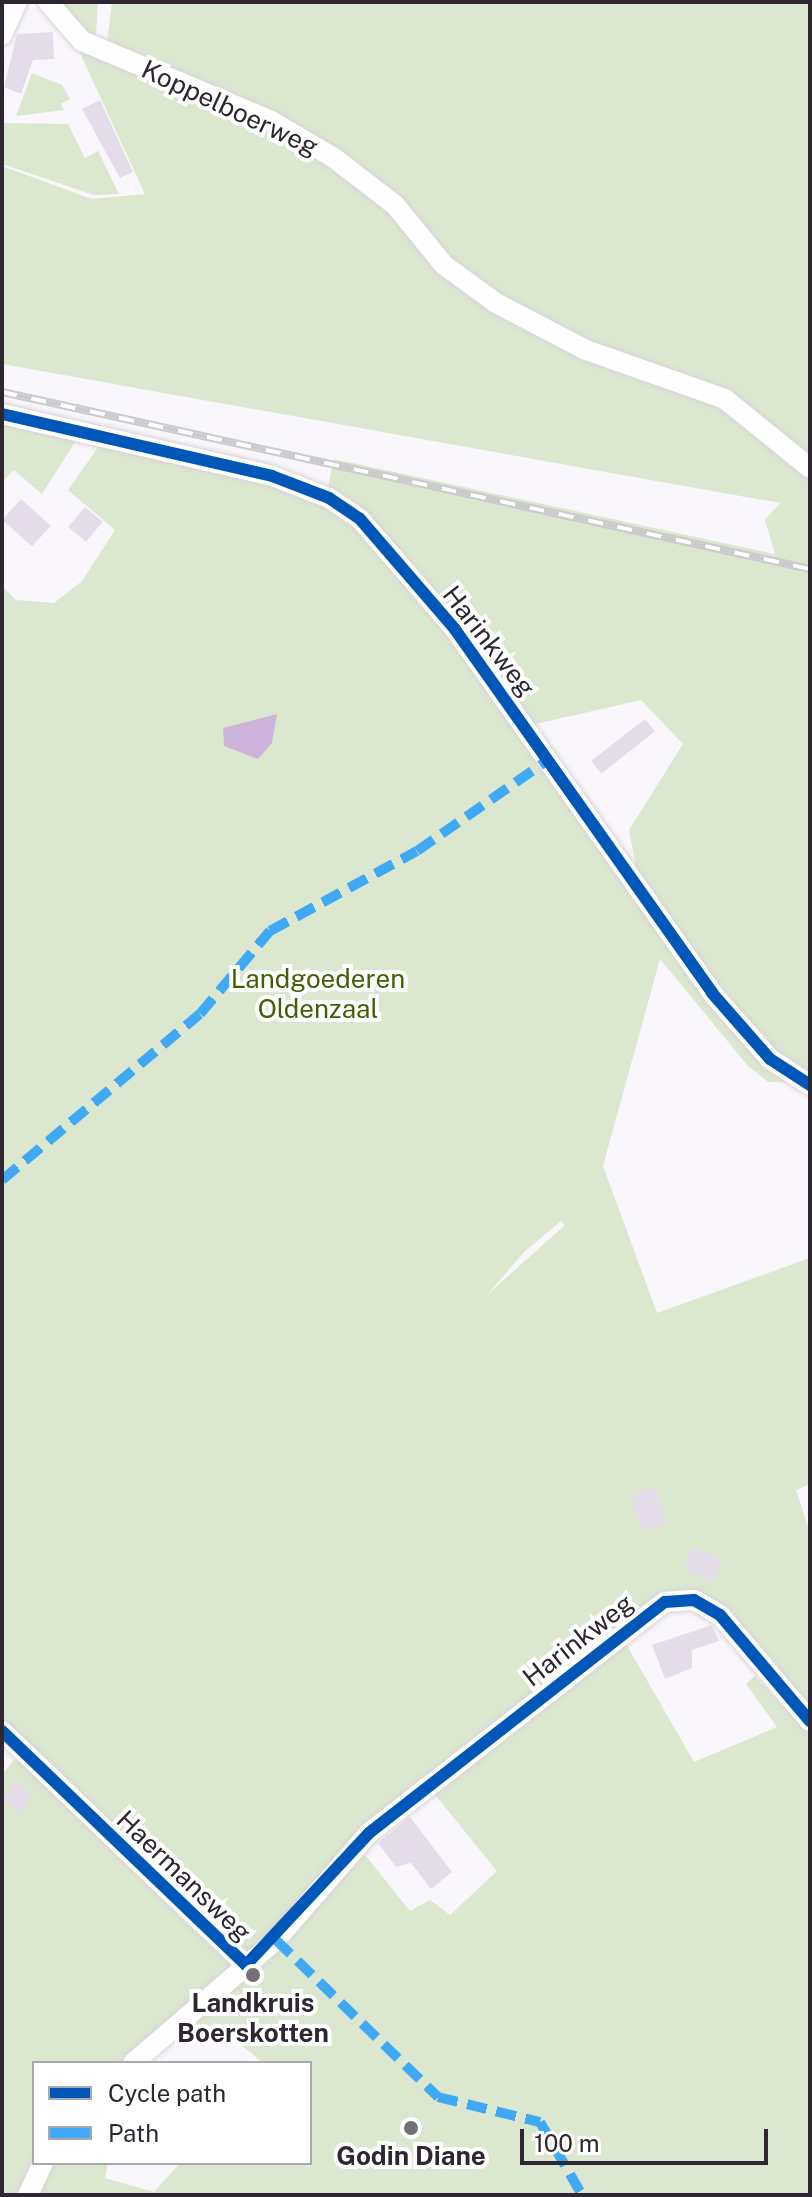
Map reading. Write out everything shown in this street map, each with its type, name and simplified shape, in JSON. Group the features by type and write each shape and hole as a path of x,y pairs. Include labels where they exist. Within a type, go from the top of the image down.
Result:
{"street":[{"path":"2,35 17,2"},
{"name":"Koppelboerweg","path":"48,2 82,41 271,121 334,158 395,205 444,265 496,303 586,350 725,399 810,468"},
{"name":"Harinkweg","path":"2,414 272,476 329,498 360,519 454,628 712,993 770,1059 810,1085"},
{"name":"Harinkweg","path":"476,1749 651,1609 681,1600 720,1615 810,1721"},
{"name":"Haermansweg","path":"2,1731 246,1965"},
{"name":"Haermansweg","path":"135,2061 246,1965 369,1833 476,1749"},
{"path":"28,2195 42,2165"}],"green space":[{"path":"59,2 98,2 96,34 91,36"},
{"path":"112,2 810,2 810,459 717,386 614,354 502,302 265,110 107,44"},
{"path":"79,51 295,139 408,227 448,279 693,389 810,477 810,1078 750,1028 638,878 629,830 683,744 641,700 531,725 346,499 328,487 334,459 775,554 765,520 780,503 2,364 2,166 92,199 145,194"},
{"path":"32,73 62,85 70,99 61,104 64,110 16,116"},
{"path":"2,123 68,124 85,158 98,151 119,194 94,195 2,164"},
{"path":"2,422 77,439 42,494 14,470 2,482"},
{"name":"Landgoederen Oldenzaal","path":"101,443 308,491 374,542 790,1082 768,1082 748,1066 660,959 603,1166 657,1313 810,1258 810,1484 796,1490 810,1533 810,2195 2,2195 2,1775 17,1756 234,1967 124,2061 32,2061 32,2163 24,2182 38,2165 108,2165 105,2178 154,2192 178,2165 312,2165 312,2061 261,2061 215,2023 188,2043 176,2034 254,1965 2,1727 2,586 16,600 54,603 82,581 115,530 68,490","holes":["561,1221 565,1225 487,1295 524,1252","664,1591 693,1591 795,1697 783,1707 755,1676 746,1684 777,1727 694,1762 614,1623","432,1791 497,1871 450,1915 430,1900 410,1911 362,1851"]}],"shaded area":[{"path":"277,714 272,743 258,759 224,746 223,728"}],"building":[{"path":"53,32 54,59 33,60 21,94 4,87 17,34"},
{"path":"100,100 133,172 120,178 82,109"},
{"path":"21,499 51,526 32,547 2,520"},
{"path":"85,507 103,522 86,542 68,527"},
{"path":"645,719 655,732 601,773 591,761"},
{"path":"655,1487 666,1523 642,1531 631,1494"},
{"path":"693,1547 723,1559 714,1581 684,1569"},
{"path":"712,1625 719,1641 692,1650 692,1668 665,1679 652,1645"},
{"path":"15,1782 33,1796 20,1813 2,1800"},
{"path":"410,1817 452,1872 431,1889 411,1863 396,1867 378,1843"}],"railway":[{"path":"2,392 810,569"}],"marked path":[{"path":"2,1180 200,1014 270,931 417,851 551,758"},
{"path":"276,1940 438,2097 540,2122 582,2195"}],"cycle path":[{"path":"2,414 272,476 329,498 360,519 454,628 712,993 770,1059 810,1085"},
{"path":"2,1731 246,1965 369,1833 665,1602 694,1600 720,1615 810,1721"}],"place":[{"name":"Landkruis Boerskotten","path":"253,1975"},
{"name":"Godin Diane","path":"411,2128"}]}
